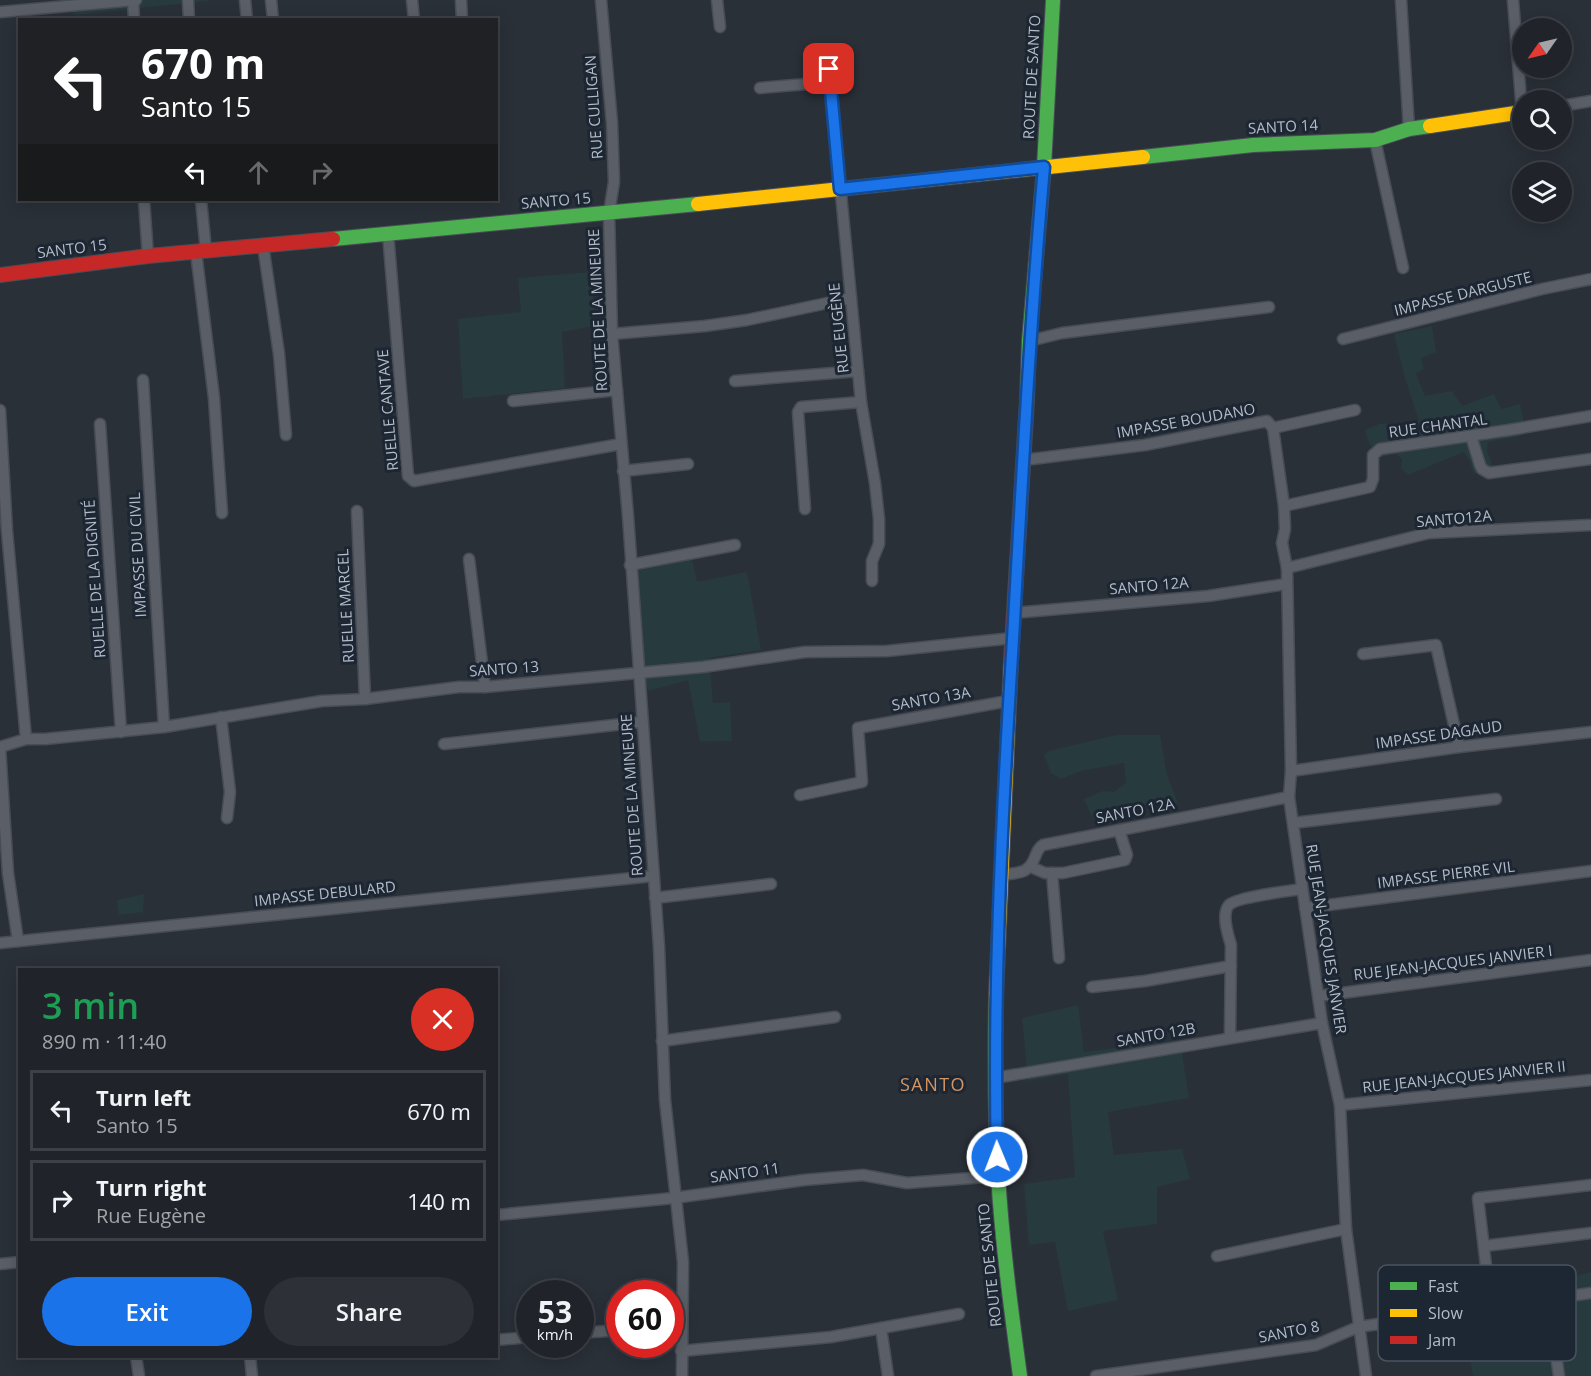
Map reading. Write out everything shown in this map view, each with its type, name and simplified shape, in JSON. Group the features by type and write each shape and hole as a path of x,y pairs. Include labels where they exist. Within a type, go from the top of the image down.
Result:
{"street":[{"path":"0,12 134,0 134,18"},
{"path":"188,0 189,18"},
{"path":"245,0 247,18"},
{"path":"271,0 273,18"},
{"path":"412,0 414,18"},
{"path":"461,0 462,18"},
{"name":"RUE CULLIGAN","path":"601,0 612,123 614,182 609,213"},
{"path":"717,0 720,27"},
{"name":"ROUTE DE SANTO","path":"1020,1376 1010,1304 998,1176 995,1078 996,967 1002,875 1008,701 1024,460 1029,341 1044,167 1053,0"},
{"path":"1401,0 1409,129"},
{"path":"1513,0 1520,90"},
{"name":"RUE EUGÈNE","path":"829,69 861,402 879,519 879,544 872,561 872,581"},
{"path":"760,88 830,82"},
{"path":"1572,104 1591,101"},
{"name":"SANTO 14","path":"1044,167 1204,149 1298,142 1375,140 1409,129 1512,114"},
{"path":"1375,140 1403,268"},
{"name":"SANTO 15","path":"0,275 148,256 609,213 1044,167"},
{"path":"144,201 148,256"},
{"path":"201,201 201,252 222,513"},
{"name":"ROUTE DE LA MINEURE","path":"609,213 612,334 655,898 665,1100 682,1262 680,1280"},
{"name":"RUELLE CANTAVE","path":"388,233 410,479 414,481 621,444"},
{"path":"263,246 279,354 286,435"},
{"name":"IMPASSE DARGUSTE","path":"1343,339 1542,289 1591,279"},
{"path":"612,334 705,327 851,298"},
{"path":"1029,341 1062,333 1269,307"},
{"path":"735,381 858,371"},
{"name":"IMPASSE DU CIVIL","path":"143,380 164,728"},
{"path":"513,401 617,390"},
{"path":"805,509 798,412 801,407 861,402"},
{"path":"0,410 6,520 26,739"},
{"path":"1273,428 1355,410"},
{"name":"RUE CHANTAL","path":"1284,506 1370,487 1373,478 1372,455 1380,449 1591,416"},
{"name":"IMPASSE BOUDANO","path":"1024,460 1144,445 1268,421 1273,428 1284,506"},
{"name":"RUELLE DE LA DIGNITÉ","path":"100,424 121,732"},
{"path":"1471,436 1482,469 1489,473 1591,459"},
{"path":"623,471 688,464"},
{"name":"RUE JEAN-JACQUES JANVIER","path":"1284,506 1285,529 1282,543 1287,568 1291,771 1289,797 1322,1023 1340,1105 1346,1229 1366,1376"},
{"name":"RUELLE MARCEL","path":"357,511 365,699"},
{"name":"SANTO12A","path":"1287,568 1429,533 1591,525"},
{"path":"630,565 735,545"},
{"path":"469,559 485,687"},
{"name":"SANTO 12A","path":"1014,613 1208,596 1286,584"},
{"name":"SANTO 13","path":"0,747 26,739 45,740 164,728 322,701 365,699 459,687 485,687 703,668 806,652 887,651 1013,638"},
{"path":"1363,654 1436,645 1459,747"},
{"name":"SANTO 13A","path":"800,795 862,782 858,728 1008,701"},
{"path":"221,717 230,792 227,818"},
{"path":"444,744 641,722"},
{"name":"IMPASSE DAGAUD","path":"1291,771 1459,747 1591,732"},
{"path":"0,747 8,873 18,941"},
{"name":"SANTO 12A","path":"1031,867 1039,848 1043,845 1289,797"},
{"path":"1293,823 1497,799"},
{"path":"1002,875 1025,872 1031,867 1052,873 1098,867 1125,860 1127,855 1119,830"},
{"name":"IMPASSE PIERRE VIL","path":"1305,908 1591,871"},
{"path":"1052,873 1059,958"},
{"name":"IMPASSE DEBULARD","path":"0,944 653,876"},
{"path":"655,898 771,884"},
{"path":"1230,1037 1231,945 1227,933 1227,906 1233,901 1302,889"},
{"name":"RUE JEAN-JACQUES JANVIER I","path":"1319,996 1591,960"},
{"path":"1092,987 1145,981 1231,966"},
{"path":"662,1041 835,1017"},
{"name":"SANTO 12B","path":"995,1078 1322,1023"},
{"name":"RUE JEAN-JACQUES JANVIER II","path":"1340,1105 1591,1080"},
{"name":"SANTO 11","path":"498,1215 674,1198 804,1180 863,1175 907,1183 998,1176"},
{"path":"1486,1265 1478,1198 1591,1185"},
{"path":"1217,1256 1346,1229"},
{"path":"1484,1246 1591,1233"},
{"path":"0,1264 18,1262"},
{"name":"SANTO 8","path":"1576,1295 1591,1293"},
{"path":"684,1351 831,1336 959,1314"},
{"name":"SANTO 8","path":"1096,1376 1316,1345 1358,1327 1378,1324"},
{"path":"881,1328 888,1376"},
{"path":"498,1340 516,1338"},
{"path":"136,1358 139,1376"},
{"path":"250,1358 252,1376"},
{"name":"ROUTE DE LA MINEURE","path":"681,1358 682,1376"},
{"path":"1557,1361 1559,1376"}],"green space":[{"path":"65,0 215,0 75,15"},
{"path":"591,272 595,326 562,332 565,388 463,399 458,319 521,312 518,278"},
{"path":"1432,326 1436,352 1421,358 1424,369 1416,374 1425,396 1452,391 1462,406 1494,394 1501,409 1520,404 1526,433 1488,442 1487,450 1493,467 1474,474 1464,452 1408,475 1401,468 1402,459 1396,454 1381,457 1369,443 1365,430 1379,424 1389,424 1394,440 1412,438 1410,422 1419,421 1394,334"},
{"path":"692,559 697,582 747,572 761,650 709,658 713,703 730,702 732,741 700,742 688,680 648,691 643,668 637,571"},
{"path":"1116,735 1160,735 1167,775 1178,803 1138,810 1101,825 1092,817 1084,799 1103,791 1114,792 1126,783 1124,763 1081,771 1061,779 1051,773 1044,755 1049,751"},
{"path":"144,894 143,912 119,915 117,900"},
{"path":"1078,1005 1084,1052 1180,1040 1189,1098 1108,1112 1114,1155 1182,1149 1190,1179 1157,1187 1157,1224 1103,1231 1118,1300 1068,1311 1055,1242 1029,1245 1024,1184 1075,1177 1068,1074 1028,1081 1022,1018"},
{"path":"1591,1272 1591,1376 1473,1376 1470,1361 1576,1361 1576,1276"}],"traffic: fast":[{"path":"1027,400 1029,341 1044,167 1053,0"},
{"path":"1143,157 1253,145 1375,140 1409,129 1430,126"},
{"path":"333,239 698,204"},
{"path":"996,995 998,1175 1004,1250 1020,1376"}],"traffic: slow":[{"path":"1430,126 1512,114"},
{"path":"698,204 1143,157"},
{"path":"996,995 1011,661"}],"traffic: jam":[{"path":"0,275 148,256 333,239"},
{"path":"1011,661 1027,400"}],"district":[{"name":"SANTO","path":"933,1085"}],"route":[{"path":"829,69 840,189 1044,167 1029,341 1024,460 1009,690 996,967 997,1157"}]}
